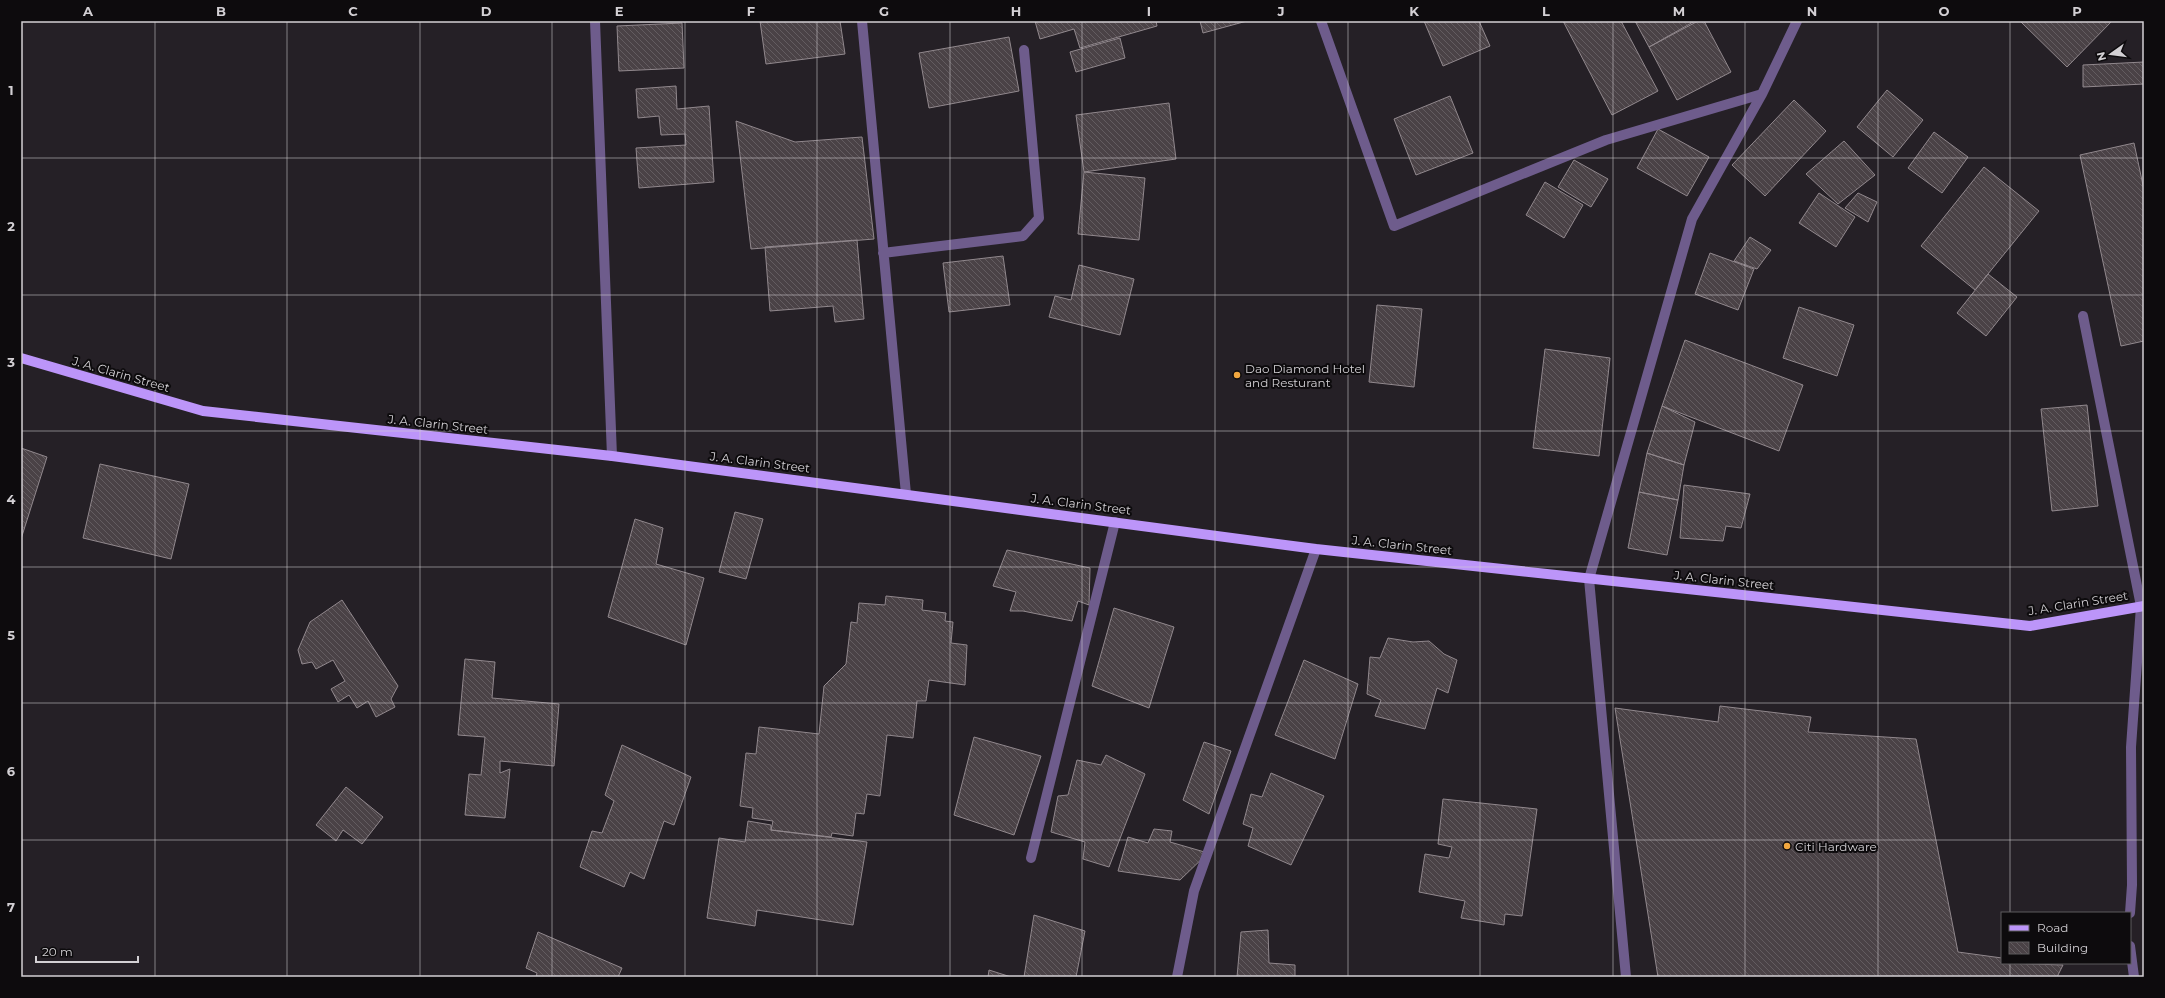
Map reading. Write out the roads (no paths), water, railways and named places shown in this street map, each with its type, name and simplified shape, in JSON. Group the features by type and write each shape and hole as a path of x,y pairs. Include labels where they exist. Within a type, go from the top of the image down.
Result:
{"main road":[{"name":"J. A. Clarin Street","path":"21,358 203,411 612,456 1316,549 2030,626 2143,606"}],"street":[{"path":"595,21 612,456"},
{"path":"862,21 906,494"},
{"path":"1321,21 1394,226 1606,140 1762,94"},
{"path":"1626,977 1589,579 1692,219 1762,94 1797,21"},
{"path":"883,253 1023,236 1039,218 1024,50"},
{"path":"2083,316 2143,606 2131,747 2132,885 2130,912"},
{"path":"1031,858 1115,522"},
{"path":"1177,977 1194,891 1316,549"},
{"path":"2131,954 2134,977"}],"place":[{"name":"Dao Diamond Hotel and Resturant","path":"1237,375"},
{"name":"Citi Hardware","path":"1787,846"}]}
